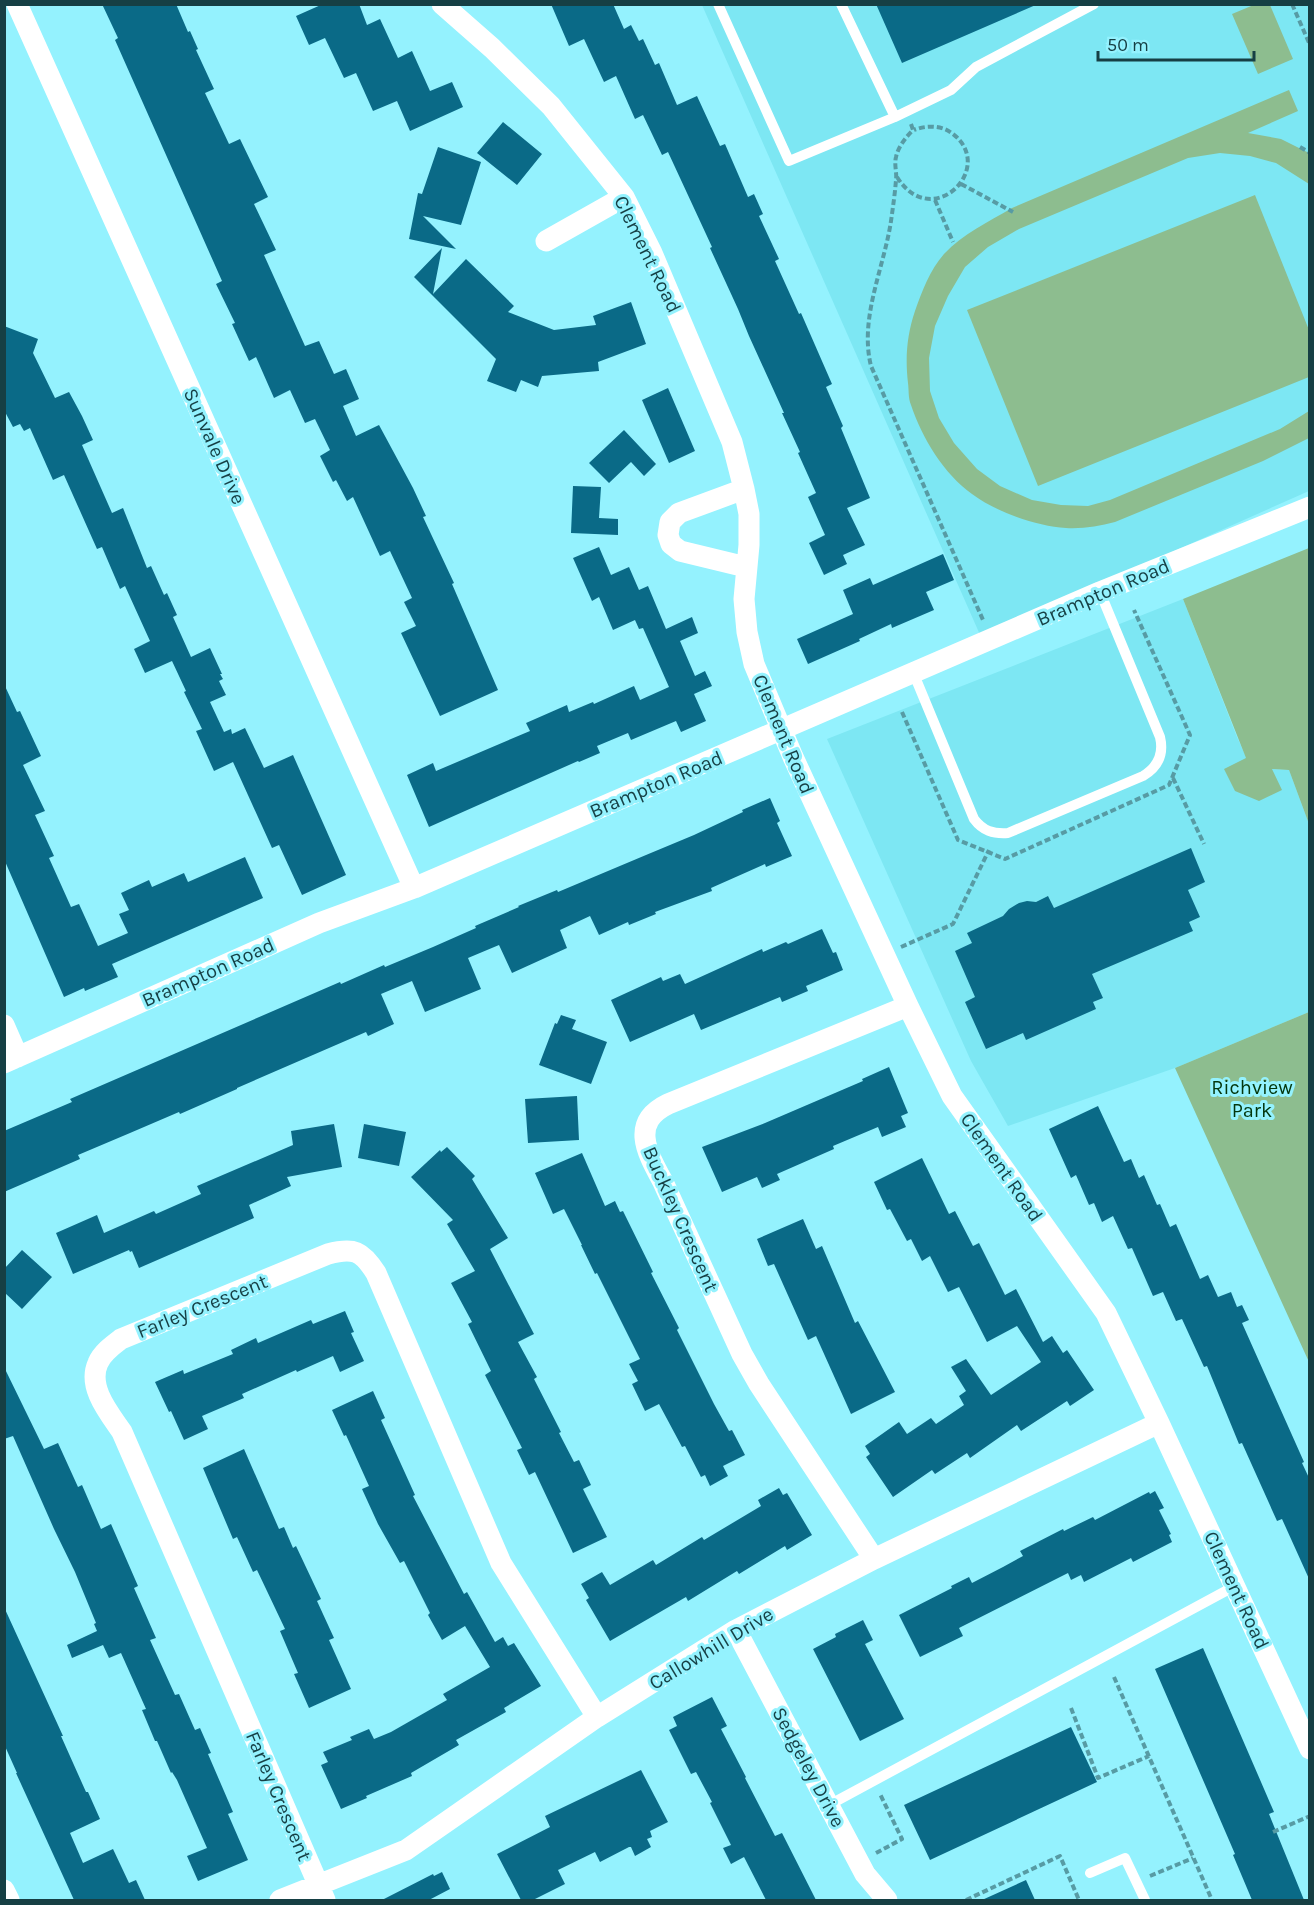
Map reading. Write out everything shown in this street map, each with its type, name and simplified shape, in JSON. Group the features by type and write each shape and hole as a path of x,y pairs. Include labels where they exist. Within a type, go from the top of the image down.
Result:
{"street":[{"name":"Sunvale Drive","path":"17,4 414,888"},
{"name":"Clement Road","path":"442,4 492,48 551,106 624,196 652,253 732,442 744,489 749,528 744,599 747,632 754,664 782,730 884,955 952,1096 1106,1313 1310,1749"},
{"path":"546,240 624,196"},
{"path":"744,489 679,513 670,522 668,535 671,544 681,551 746,567"},
{"name":"Brampton Road","path":"11,1060 319,923 414,888 1100,592 1310,507"},
{"name":"Buckley Crescent","path":"874,1559 759,1384 742,1354 663,1182 649,1157 645,1146 645,1134 650,1118 663,1107 684,1096 908,1006"},
{"path":"4,1024 11,1060"},
{"name":"Farley Crescent","path":"321,1893 122,1432 100,1398 95,1375 98,1362 121,1339 328,1254 343,1250 357,1252 366,1258 376,1273 501,1563 597,1717"},
{"name":"Callowhill Drive","path":"280,1900 321,1893 406,1850 597,1717 736,1630 874,1559 1159,1423"},
{"name":"Sedgeley Drive","path":"736,1630 865,1874 887,1900"},
{"path":"4,1890 9,1900"}],"lane":[{"path":"718,4 789,160 895,117 951,90 976,66 1094,4"},
{"path":"841,4 895,117"},
{"path":"913,672 974,819 985,830 997,833 1016,830 1143,776 1155,766 1162,753 1160,737 1100,592"},
{"path":"829,1805 1235,1586"},
{"path":"1090,1874 1125,1858 1144,1900"}],"path":[{"path":"1292,4 1310,45"},
{"path":"906,112 913,130"},
{"path":"897,176 908,191 916,196 935,200 943,197 964,181 968,156 958,138 950,131 940,128 922,127 913,130 899,149 895,168 897,176 890,230 871,308 867,338 871,366 991,639"},
{"path":"1300,147 1310,153"},
{"path":"961,184 1013,212"},
{"path":"935,200 953,242"},
{"path":"902,712 958,840 1005,859 1170,785 1190,735 1134,610"},
{"path":"1162,753 1204,844"},
{"path":"884,955 953,924 997,833"},
{"path":"1114,1677 1212,1900"},
{"path":"1071,1708 1098,1778 1149,1756"},
{"path":"859,1862 902,1839 873,1781"},
{"path":"1273,1832 1310,1816"},
{"path":"966,1900 1060,1856 1079,1900"},
{"path":"1136,1882 1193,1858"}],"shaded area":[{"path":"702,5 1309,5 1309,491 981,637"},
{"path":"1183,599 1251,768 1289,770 1309,824 1309,1012 1175,1068 1008,1126 971,1061 827,739"}],"green space":[{"path":"1256,4 1270,5 1293,59 1258,74 1232,14"},
{"path":"1289,90 1298,111 1248,133 1281,139 1309,153 1309,184 1276,163 1250,156 1220,153 1188,158 1019,229 988,247 965,267 948,296 935,326 929,358 930,391 939,418 954,443 977,469 1000,486 1032,500 1061,505 1088,506 1110,500 1280,429 1309,411 1309,438 1263,461 1115,522 1091,527 1054,527 1029,521 993,507 962,486 935,454 921,430 909,397 908,337 924,288 939,260 968,234 1012,208"},
{"path":"1255,195 1309,330 1309,377 1038,486 967,310"},
{"path":"1309,548 1309,824 1289,770 1272,769 1282,790 1259,801 1235,791 1224,769 1246,758 1183,599"},
{"name":"Richview Park","path":"1309,1012 1309,1362 1175,1068"}],"building":[{"path":"102,4 176,4 214,89 205,93 229,144 240,139 268,197 254,204 276,250 264,255 305,346 319,341 334,374 346,369 359,399 343,406 356,436 379,425 426,516 423,517 454,583 452,584 498,690 440,716 401,633 416,626 404,602 412,598 390,551 380,556 353,497 347,501 336,480 333,482 320,456 330,450 315,419 305,423 290,390 274,398 256,357 249,361 232,324 235,323 216,284 222,281 115,40 118,38"},
{"path":"323,4 359,4 367,25 380,19 398,58 412,51 430,91 452,82 463,107 410,131 397,101 373,111 356,73 344,78 325,38 309,45 296,16"},
{"path":"551,4 613,4 624,29 631,25 639,41 643,39 655,65 659,63 677,105 697,96 720,146 725,144 748,197 754,194 763,214 759,216 779,259 775,261 832,384 826,387 870,498 847,508 865,545 843,555 847,564 824,575 809,543 825,535 808,497 816,493 782,413 784,413 710,248 712,247 668,152 662,155 643,115 635,119 616,76 604,82 584,39 569,46"},
{"path":"876,4 1038,4 902,63"},
{"path":"503,122 542,154 517,185 477,153"},
{"path":"438,147 481,162 461,225 423,216 456,249 409,239 418,193 422,194"},
{"path":"442,248 433,294 466,259 514,306 508,312 554,330 596,325 593,316 631,302 646,344 598,362 599,371 542,376 538,387 521,380 516,392 487,381 496,359 414,277"},
{"path":"4,326 38,339 33,353 55,398 69,392 82,416 93,440 82,445 112,513 123,508 147,568 151,566 164,595 167,593 177,615 173,617 191,657 210,648 222,674 220,674 223,679 219,681 226,695 210,702 224,732 231,729 232,734 245,728 264,768 293,755 346,875 302,895 279,845 272,848 233,762 214,771 196,731 202,729 172,661 145,673 134,649 150,641 125,586 120,589 102,547 97,549 64,475 53,480 30,428 24,431 20,424 13,427 4,410"},
{"path":"668,388 695,451 669,463 642,400"},
{"path":"624,430 656,464 644,476 631,462 609,483 589,463"},
{"path":"573,486 601,487 599,518 618,519 618,535 571,533"},
{"path":"599,547 611,575 629,567 639,590 648,586 666,629 692,617 698,633 680,641 695,676 705,671 712,686 694,694 706,721 681,732 676,721 631,740 628,733 597,746 600,753 429,827 407,775 433,763 436,771 530,731 526,723 567,705 569,712 593,702 594,704 634,686 640,700 669,687 643,628 639,629 635,620 613,630 599,597 592,601 573,558"},
{"path":"943,554 954,580 926,592 934,610 892,628 891,624 859,639 860,641 808,664 797,639 853,614 843,590 870,578 873,585"},
{"path":"4,684 17,712 20,711 41,756 23,765 45,811 35,815 54,856 49,858 71,907 79,904 98,946 128,933 119,914 129,910 121,893 149,880 152,887 184,873 188,882 245,857 263,898 112,964 118,977 64,997 4,859"},
{"path":"770,798 780,821 777,823 792,856 766,867 765,864 711,888 712,891 599,935 590,916 560,930 567,948 512,973 499,945 468,958 481,989 425,1012 412,981 381,994 394,1024 368,1036 366,1032 180,1114 179,1112 78,1155 80,1159 4,1192 4,1131 72,1102 70,1099 340,982 341,984 384,965 385,967 476,928 475,926 518,906 557,890 558,892 694,835"},
{"path":"1191,848 1205,882 1188,890 1200,917 1189,922 1193,931 1092,974 1103,998 1093,1002 1096,1009 1026,1040 1023,1033 986,1049 965,1002 975,997 955,951 972,943 967,933 1003,916 1019,903 1036,902 1048,896 1054,908"},
{"path":"822,929 833,953 836,952 843,970 806,986 808,991 782,1002 780,997 701,1030 694,1014 630,1042 611,1000 661,977 663,981 680,974 685,984 762,949 763,952 786,942 788,944"},
{"path":"561,1015 576,1020 572,1029 607,1042 591,1084 539,1065 555,1023 557,1024"},
{"path":"889,1067 908,1113 901,1116 906,1127 882,1137 878,1127 833,1146 834,1149 777,1174 780,1180 762,1188 757,1177 722,1192 702,1147 765,1123 863,1081 862,1079"},
{"path":"577,1096 579,1140 528,1143 525,1099"},
{"path":"1098,1106 1124,1162 1131,1159 1139,1178 1144,1175 1170,1227 1176,1224 1200,1279 1208,1275 1218,1297 1231,1292 1237,1307 1242,1305 1249,1320 1242,1323 1310,1480 1310,1581 1282,1519 1277,1521 1242,1443 1239,1444 1207,1366 1204,1367 1182,1319 1176,1321 1163,1292 1153,1296 1132,1248 1128,1249 1113,1216 1102,1222 1094,1203 1089,1205 1076,1175 1071,1178 1049,1129"},
{"path":"334,1124 342,1167 287,1177 291,1186 249,1205 254,1218 139,1268 132,1251 129,1250 73,1274 56,1233 97,1215 104,1233 154,1211 156,1214 201,1194 197,1186 293,1145 291,1131"},
{"path":"364,1124 406,1132 399,1166 358,1158"},
{"path":"447,1147 475,1176 472,1179 508,1238 490,1249 534,1334 518,1342 537,1377 534,1379 561,1432 559,1433 574,1462 579,1460 591,1485 583,1489 607,1537 573,1553 535,1472 529,1475 517,1450 522,1448 485,1375 491,1371 468,1324 472,1322 451,1283 475,1271 447,1224 453,1220 411,1177 440,1150 441,1152"},
{"path":"582,1153 605,1206 615,1201 620,1212 623,1211 679,1328 677,1330 714,1404 729,1431 732,1430 745,1455 723,1466 728,1476 710,1486 705,1475 701,1477 685,1446 682,1447 659,1404 645,1411 632,1384 638,1381 629,1364 640,1359 564,1209 553,1214 535,1173"},
{"path":"922,1158 949,1214 955,1211 973,1246 979,1243 1005,1295 1016,1289 1043,1342 1052,1336 1063,1353 1067,1350 1094,1390 1070,1406 1067,1401 1021,1431 1017,1425 970,1458 967,1453 935,1474 932,1470 893,1497 866,1457 870,1454 865,1446 899,1422 907,1434 931,1418 936,1424 964,1405 959,1396 966,1391 951,1367 966,1359 991,1395 1041,1362 1017,1326 987,1342 959,1287 948,1292 930,1256 922,1261 911,1239 907,1241 890,1209 887,1210 874,1182"},
{"path":"803,1219 816,1249 822,1246 855,1323 858,1321 895,1392 851,1414 816,1336 808,1340 774,1264 768,1266 757,1239"},
{"path":"22,1250 52,1277 22,1309 4,1292 4,1269"},
{"path":"345,1311 354,1332 351,1333 364,1361 340,1372 333,1356 297,1372 296,1370 242,1394 244,1398 202,1416 208,1429 184,1440 155,1382 183,1370 184,1374 233,1354 231,1350 256,1338 258,1343 311,1320 313,1324"},
{"path":"4,1367 44,1449 58,1443 78,1487 82,1485 101,1529 111,1524 138,1586 134,1588 156,1638 150,1640 175,1695 179,1694 195,1730 200,1728 211,1753 208,1754 233,1812 228,1814 248,1860 198,1881 187,1856 207,1848 177,1780 155,1741 142,1710 146,1709 121,1653 109,1658 103,1645 72,1658 67,1645 97,1631 94,1624 96,1623 13,1436 4,1439"},
{"path":"373,1391 385,1418 381,1420 415,1495 413,1496 464,1594 467,1592 495,1642 503,1637 508,1646 514,1643 541,1686 504,1708 506,1712 456,1740 459,1745 411,1773 412,1776 341,1809 321,1765 328,1762 323,1752 352,1740 350,1737 369,1729 374,1739 391,1732 447,1700 443,1694 490,1667 465,1626 442,1640 404,1561 400,1563 362,1489 369,1486 332,1410"},
{"path":"244,1449 279,1529 284,1527 293,1548 296,1546 321,1599 317,1601 334,1638 329,1640 351,1689 309,1708 294,1674 298,1673 280,1631 285,1629 257,1570 253,1572 237,1537 233,1539 203,1468"},
{"path":"779,1488 783,1495 787,1493 812,1535 787,1550 785,1546 739,1574 737,1571 688,1601 686,1597 610,1641 586,1600 589,1598 581,1584 602,1572 610,1585 653,1560 656,1565 702,1537 704,1540 761,1506 758,1500"},
{"path":"1155,1491 1164,1508 1159,1510 1171,1534 1169,1535 1172,1542 1133,1562 1131,1558 1084,1582 1081,1575 1071,1580 1068,1573 959,1628 963,1636 920,1657 899,1615 969,1577 972,1583 1003,1567 1023,1556 1020,1551 1063,1529 1064,1531 1093,1517 1095,1520"},
{"path":"4,1607 100,1819 70,1833 83,1863 113,1849 129,1883 136,1880 145,1900 74,1900 4,1744"},
{"path":"863,1620 873,1640 865,1644 904,1719 860,1741 813,1649 836,1637 835,1634"},
{"path":"1203,1648 1274,1812 1269,1814 1304,1900 1252,1900 1233,1855 1235,1854 1155,1669"},
{"path":"712,1697 727,1726 721,1729 745,1778 775,1836 782,1833 816,1900 766,1900 744,1857 731,1864 723,1848 731,1845 710,1803 712,1802 696,1772 691,1774 669,1730 677,1726 673,1717"},
{"path":"1071,1727 1097,1782 930,1860 904,1805"},
{"path":"641,1770 668,1822 650,1831 652,1837 647,1839 651,1847 635,1856 629,1847 600,1862 595,1852 558,1870 565,1884 533,1900 521,1900 497,1854 550,1827 545,1816"},
{"path":"442,1872 450,1889 429,1900 382,1900 433,1874 434,1876"},
{"path":"1026,1880 1035,1900 982,1900"}]}
